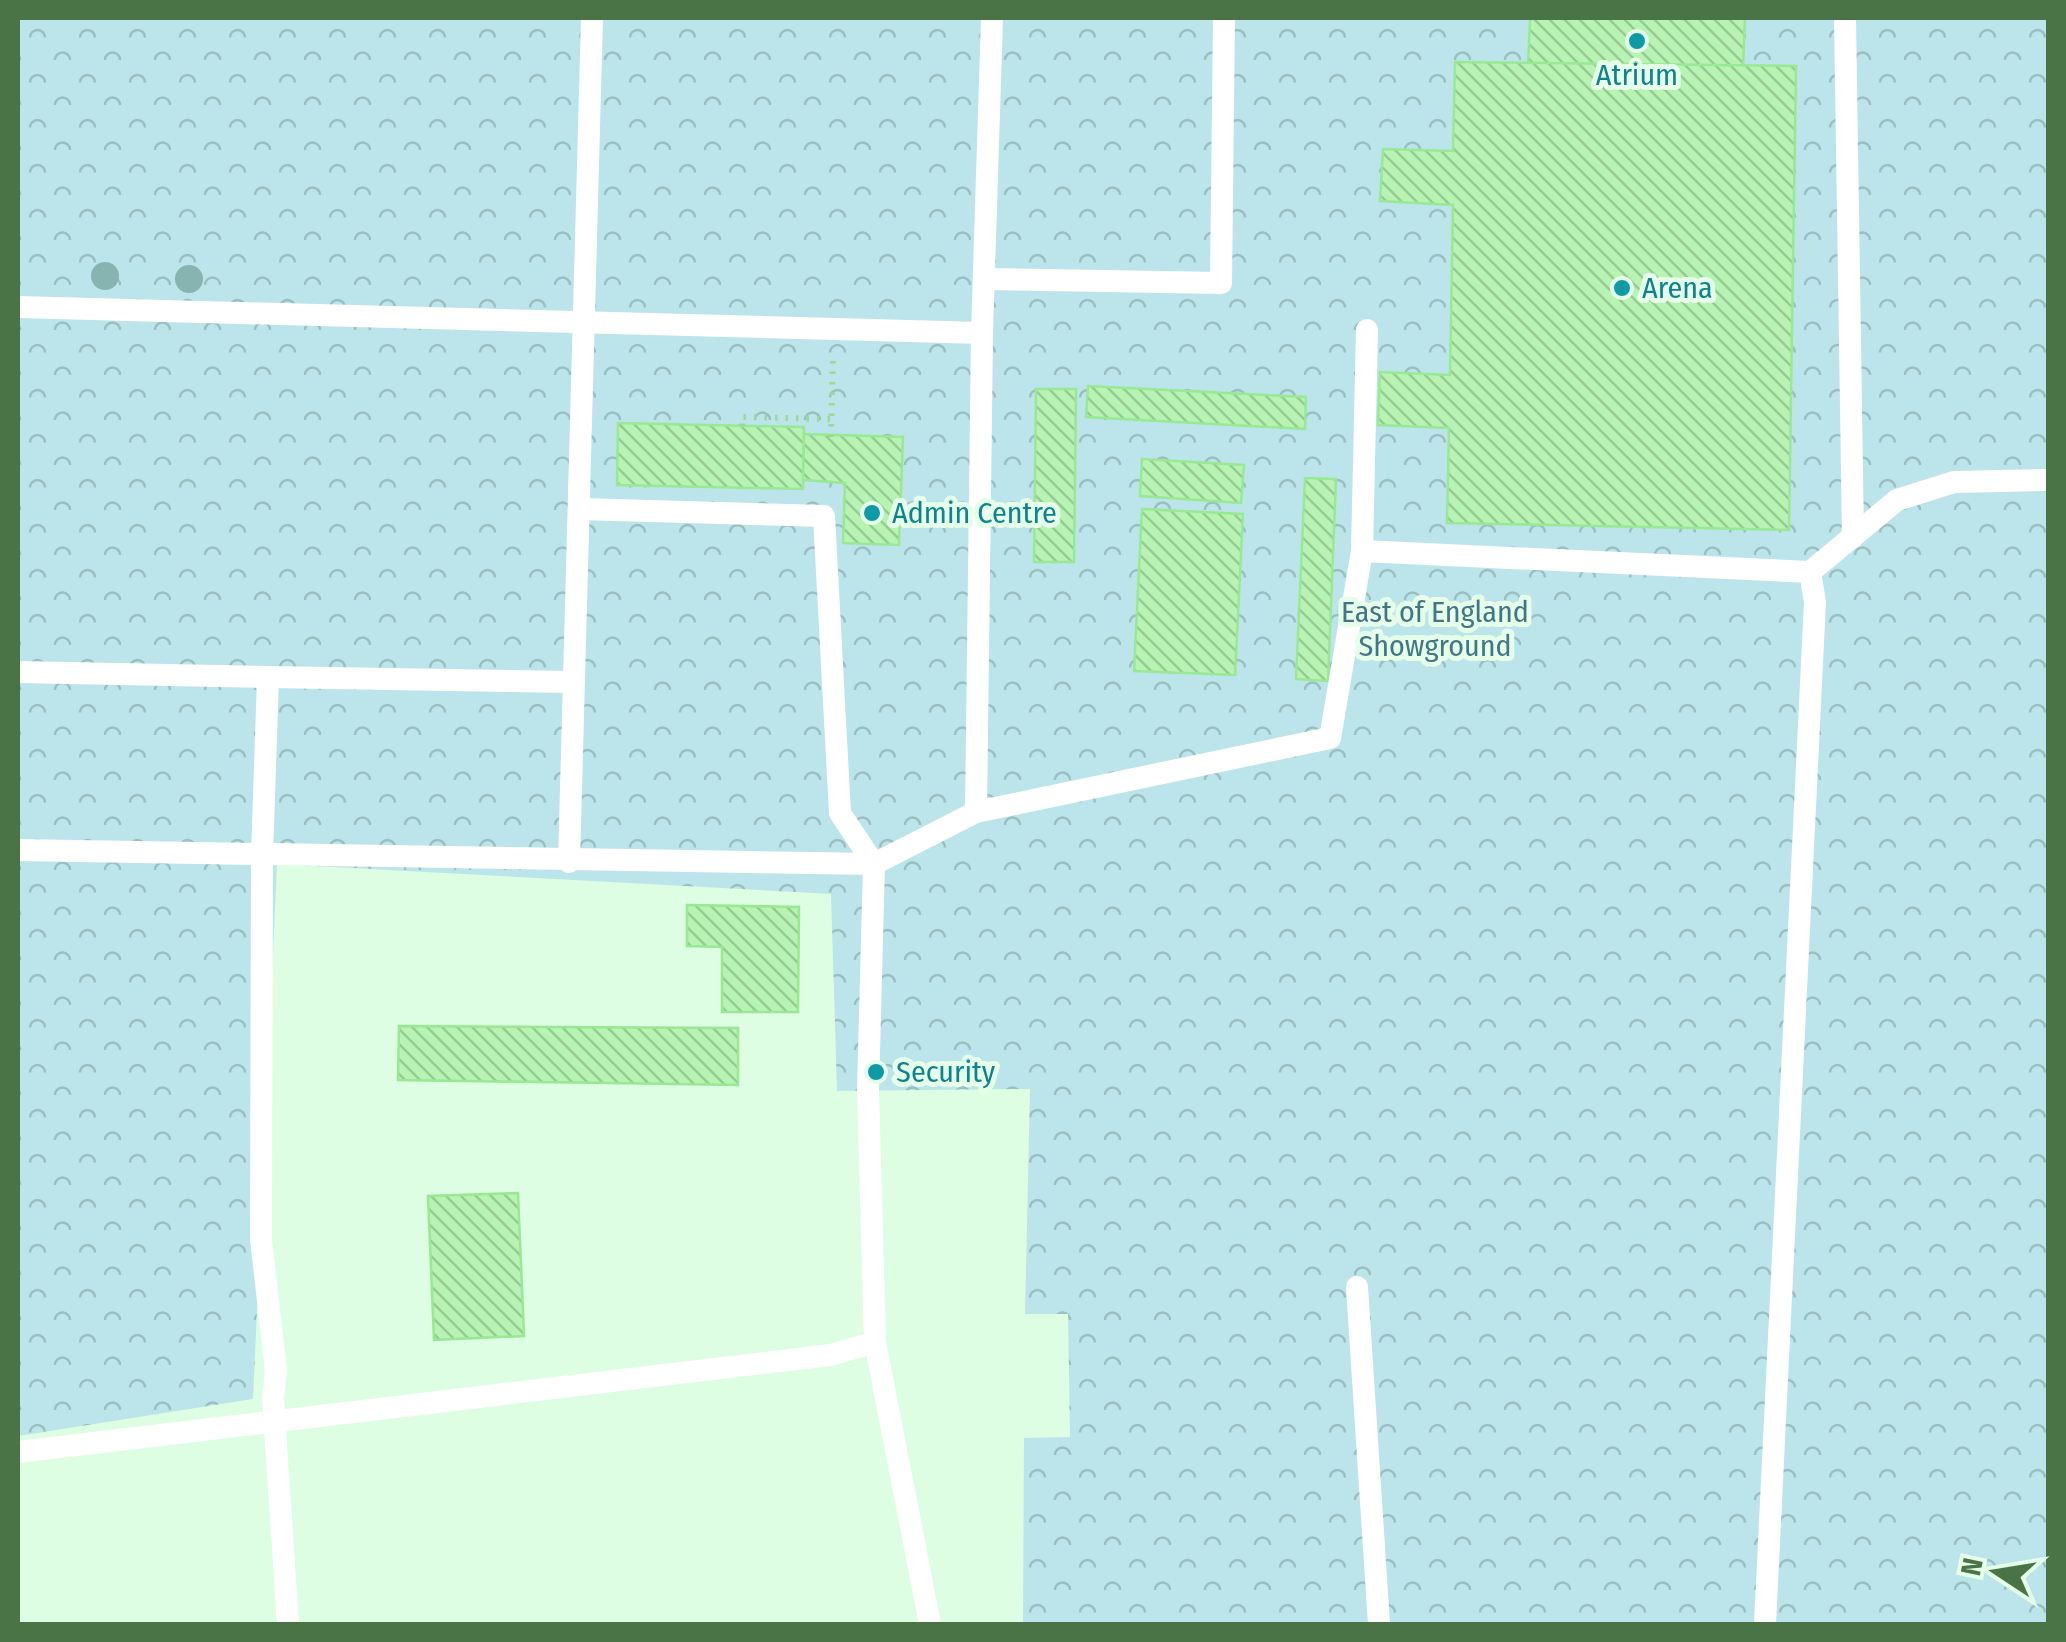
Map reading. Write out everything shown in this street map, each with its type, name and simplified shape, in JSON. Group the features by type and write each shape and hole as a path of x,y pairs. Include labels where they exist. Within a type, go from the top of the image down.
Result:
{"lane":[{"path":"569,862 592,18"},
{"path":"976,812 982,333 992,18"},
{"path":"984,279 1221,282 1224,18"},
{"path":"1845,18 1853,537"},
{"path":"18,307 982,333"},
{"path":"18,850 874,864 976,812 1330,738 1362,551 1367,330"},
{"path":"1362,551 1810,572 1897,500 1954,482 2048,480"},
{"path":"579,508 824,516 840,813 874,864 868,1090 874,1342 930,1624"},
{"path":"1766,1624 1815,602 1810,572"},
{"path":"18,672 573,682"},
{"path":"268,677 262,856 261,1239 276,1371 275,1420 288,1624"},
{"path":"1357,1288 1380,1624"},
{"path":"18,1452 831,1355 874,1342"}],"path":[{"path":"831,437 834,328"},
{"path":"742,426 742,417 831,419"}],"green space":[{"name":"East of England Showground","path":"18,18 2048,18 2048,1624 1023,1624 1024,1438 1070,1437 1068,1314 1025,1314 1030,1089 837,1091 831,894 277,864 253,1399 18,1436"}],"building":[{"name":"Atrium","path":"1530,18 1745,18 1743,66 1528,65"},
{"name":"Arena","path":"1455,62 1796,66 1789,530 1447,523 1449,428 1378,425 1380,372 1450,375 1453,205 1380,201 1383,149 1453,151"},
{"path":"1088,386 1306,397 1305,429 1086,417"},
{"path":"1036,389 1076,389 1074,562 1034,562"},
{"path":"618,423 804,427 803,489 617,485"},
{"name":"Admin Centre","path":"804,434 903,437 899,545 843,543 845,483 803,480"},
{"path":"1142,459 1244,465 1241,503 1140,496"},
{"path":"1305,478 1336,479 1328,681 1296,679"},
{"path":"1142,509 1243,514 1235,675 1134,671"},
{"path":"687,905 799,907 798,1012 722,1012 722,947 687,946"},
{"path":"399,1026 738,1028 738,1085 398,1080"},
{"path":"518,1193 524,1336 434,1340 428,1196"}],"place":[{"name":"Atrium","path":"1637,41"},
{"name":"Arena","path":"1622,288"},
{"name":"Admin Centre","path":"872,513"},
{"name":"Security","path":"876,1072"}]}
